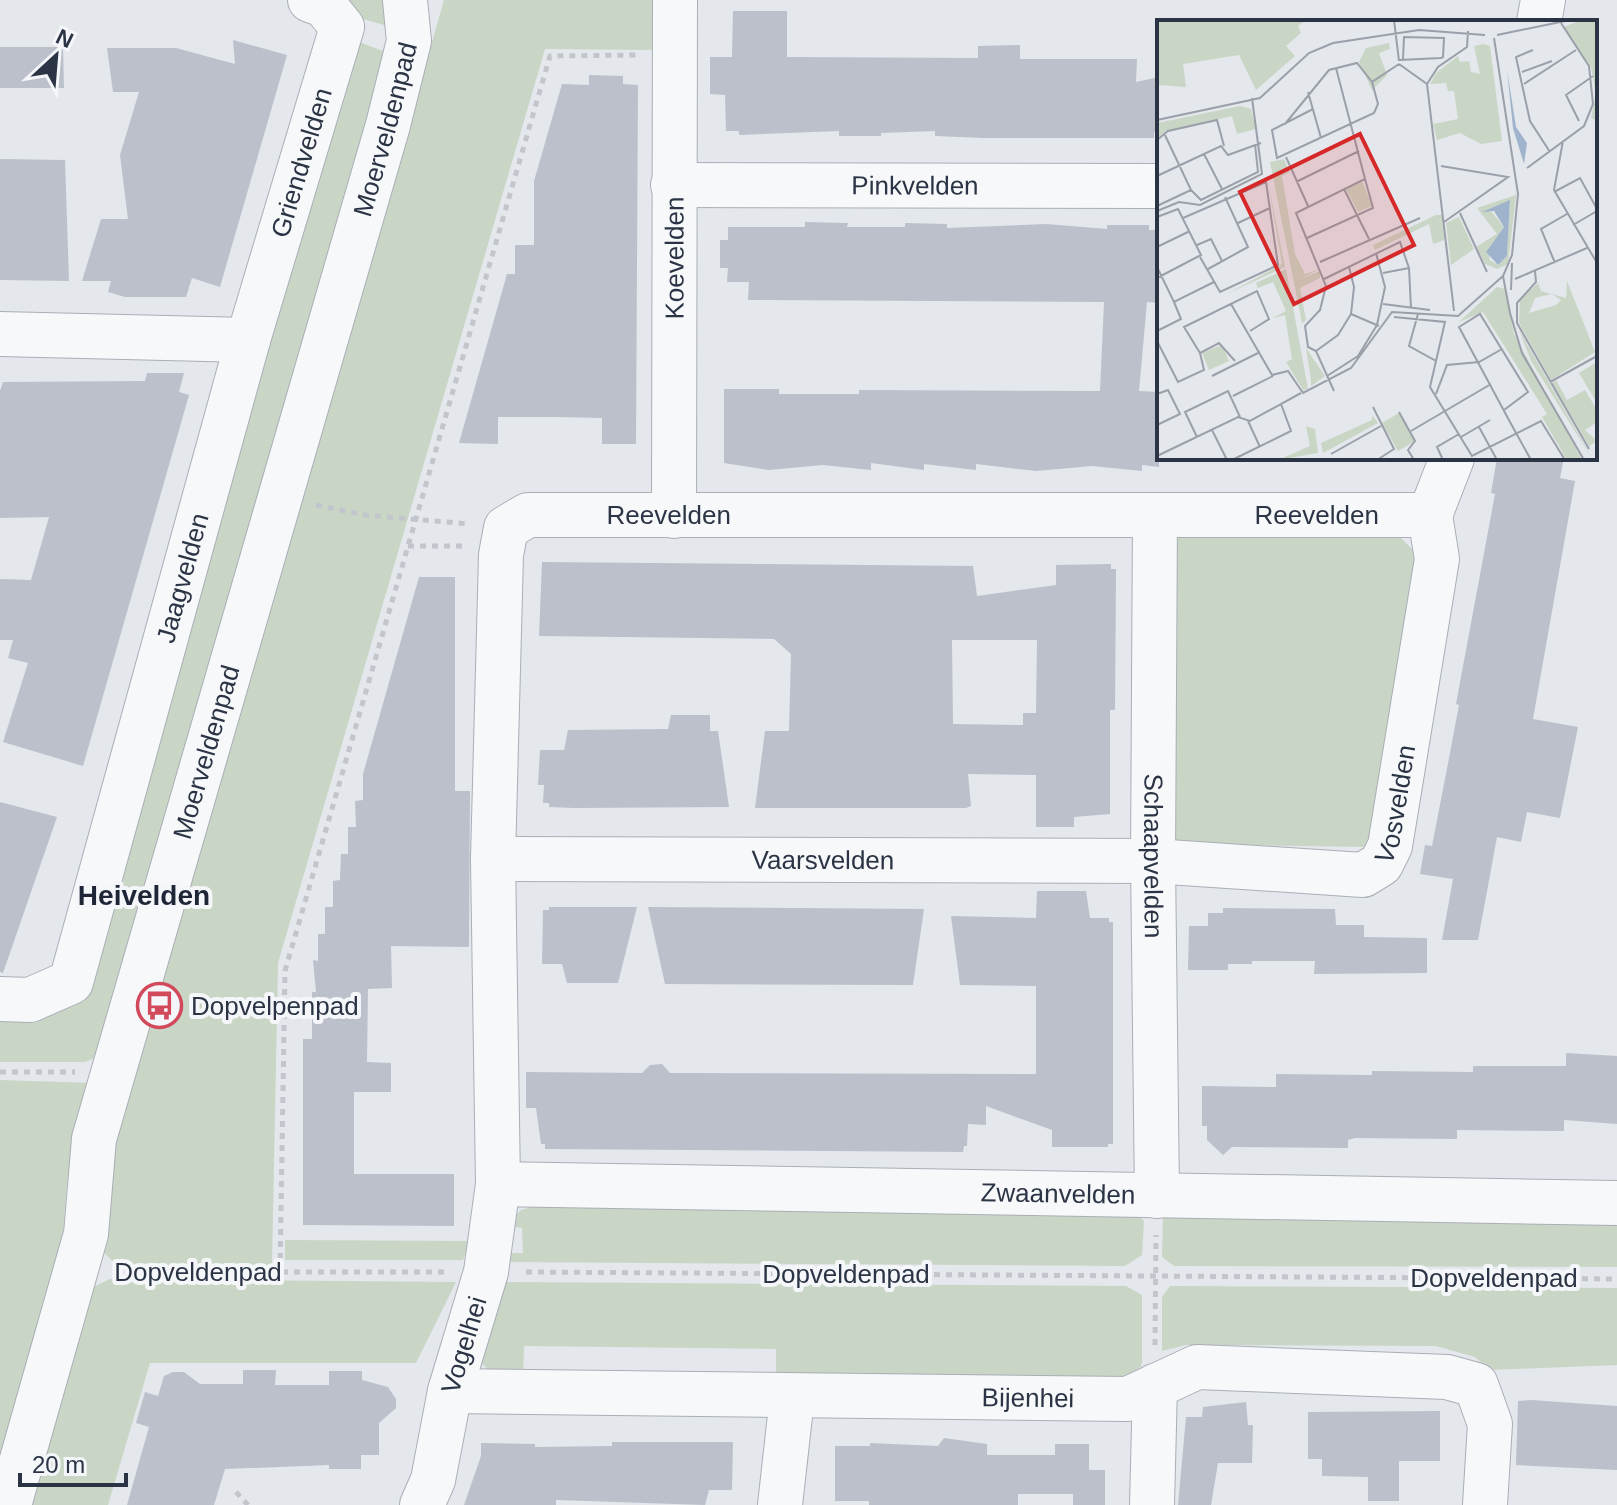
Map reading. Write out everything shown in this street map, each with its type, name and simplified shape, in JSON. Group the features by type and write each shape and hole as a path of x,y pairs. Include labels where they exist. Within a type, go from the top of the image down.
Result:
{"street":[{"name":"Griendvelden","path":"248,340 342,27 324,5 310,0"},
{"name":"Moerveldenpad","path":"9,1505 86,1234 94,1139 409,41 405,0"},
{"name":"Koevelden","path":"674,516 675,0"},
{"path":"1539,20 1543,0"},
{"name":"Pinkvelden","path":"673,185 1157,186"},
{"path":"0,334 248,340"},
{"name":"Jaagvelden","path":"0,999 30,1000 71,982 248,340"},
{"path":"1430,515 1451,460"},
{"name":"Reevelden","path":"504,537 528,515 1430,515"},
{"name":"Vosvelden","path":"1153,861 1363,875 1381,864 1390,846 1437,559 1430,515"},
{"name":"Schaapvelden","path":"1155,516 1153,861 1157,1196"},
{"path":"498,1184 493,859 504,537"},
{"name":"Vaarsvelden","path":"493,859 1153,861"},
{"name":"Zwaanvelden","path":"498,1184 1617,1203"},
{"name":"Vogelhei","path":"422,1505 433,1480 450,1391 486,1272 498,1184"},
{"name":"Bijenhei","path":"450,1391 792,1398 1128,1399 1197,1367 1447,1377 1476,1385 1490,1424 1485,1505"},
{"path":"1152,1505 1155,1386"},
{"path":"780,1505 792,1398"}],"path":[{"path":"280,1271 285,971 550,56 675,55"},
{"path":"280,497 365,515 415,519 504,537"},
{"path":"408,546 504,537"},
{"path":"0,1072 115,1073"},
{"name":"Dopveldenpad","path":"75,1272 1617,1279"},
{"path":"1154,1275 1155,1386"},
{"path":"236,1492 248,1505"}],"green space":[{"path":"340,0 388,0 395,18 384,25 349,15"},
{"path":"444,0 654,0 654,50 545,49 278,963 272,1265 118,1266 103,1252 114,1139 261,641"},
{"path":"354,40 388,53 97,1057 85,1062 0,1062 0,1015 43,1016 77,1004 99,961"},
{"path":"1391,528 1418,555 1367,847 1174,844 1175,530"},
{"path":"0,1080 92,1083 67,1182 62,1246 0,1461"},
{"path":"538,1205 1128,1206 1144,1221 1142,1255 1125,1266 507,1262 508,1253 523,1253 522,1228 506,1225 521,1210"},
{"path":"1617,1209 1617,1267 1174,1266 1162,1257 1163,1216"},
{"path":"285,1240 469,1241 463,1260 285,1260"},
{"path":"110,1279 456,1282 416,1363 150,1363 108,1505 26,1505 91,1288"},
{"path":"498,1282 1126,1286 1142,1295 1142,1362 1138,1376 1117,1383 776,1382 776,1349 524,1346 523,1380 501,1377 490,1371 477,1354"},
{"path":"1170,1286 1617,1288 1617,1365 1489,1370 1475,1357 1436,1346 1186,1345 1162,1351 1162,1297"}],"building":[{"path":"733,11 787,11 787,57 978,58 978,46 1020,45 1020,59 1137,59 1136,82 1157,77 1157,133 1154,132 1154,138 984,138 935,136 935,131 881,133 881,136 839,136 839,131 739,135 739,131 726,131 725,95 710,94 710,57 732,57"},
{"path":"233,40 287,55 220,287 192,278 186,297 125,297 108,292 111,281 82,281 101,219 128,219 120,155 139,92 113,92 107,48 176,48 235,64"},
{"path":"0,47 63,47 64,88 0,88"},
{"path":"589,75 623,76 623,84 638,85 636,444 602,444 602,418 557,417 498,417 498,444 459,443 507,274 515,274 515,245 534,245 534,181 562,84 589,85"},
{"path":"0,159 65,160 69,281 0,280"},
{"path":"805,222 848,223 847,227 947,224 947,228 1046,224 1107,229 1107,225 1149,225 1149,230 1157,230 1157,303 1147,302 1139,391 1157,392 1159,467 1142,465 1142,471 1092,466 1036,471 976,464 976,470 924,464 924,470 871,463 871,470 823,465 769,470 724,463 724,389 779,389 779,394 859,394 859,390 1100,391 1104,302 748,300 749,282 727,282 728,268 720,268 720,240 728,240 728,227 805,227"},
{"path":"147,373 184,373 179,392 189,395 83,766 3,742 28,663 8,658 13,640 0,640 0,579 31,580 49,517 0,518 0,391 3,382 145,381"},
{"path":"1497,460 1564,460 1560,478 1575,481 1533,719 1578,727 1560,818 1527,812 1521,842 1497,837 1478,940 1442,940 1453,879 1420,874 1425,845 1432,846 1459,705 1456,704 1495,494 1491,493"},
{"path":"542,562 973,566 977,596 1056,585 1056,565 1111,564 1111,569 1116,569 1115,710 1110,710 1110,814 1074,817 1074,827 1036,827 1036,775 968,774 971,806 966,808 755,808 765,731 789,731 791,654 774,639 539,636","holes":["952,640 1037,640 1036,713 1023,713 1023,725 953,724"]},
{"path":"419,577 455,577 455,791 470,791 469,947 391,946 392,988 368,989 367,1062 391,1063 391,1092 354,1092 354,1174 454,1174 454,1226 303,1225 303,1039 312,1039 312,992 316,992 313,960 318,961 318,934 325,934 325,907 333,907 333,881 340,880 341,854 348,854 348,827 356,827 355,801 363,800 363,774"},
{"path":"671,715 710,715 710,731 718,731 729,807 574,808 549,807 549,803 543,803 544,785 538,785 540,750 564,750 568,730 668,729"},
{"path":"0,802 57,817 3,973 0,972"},
{"path":"1037,891 1086,891 1090,918 1109,918 1109,922 1113,922 1113,1144 1108,1144 1108,1147 1052,1147 1052,1130 986,1106 986,1125 968,1124 967,1146 964,1146 963,1152 545,1149 545,1144 541,1144 536,1108 526,1108 526,1072 642,1073 650,1065 662,1064 670,1073 1036,1074 1036,986 960,985 951,916 1036,918"},
{"path":"549,907 637,907 618,983 567,983 562,964 542,964 543,910 549,910"},
{"path":"648,907 924,909 913,985 665,984"},
{"path":"1223,908 1335,909 1336,925 1364,925 1364,937 1427,938 1427,973 1314,974 1315,961 1252,961 1252,964 1228,964 1228,970 1188,970 1189,926 1208,926 1208,913 1223,913"},
{"path":"1566,1053 1617,1056 1617,1124 1564,1120 1564,1131 1457,1130 1457,1139 1355,1138 1348,1140 1348,1148 1232,1147 1223,1155 1207,1140 1207,1126 1202,1126 1202,1086 1276,1087 1276,1074 1372,1075 1372,1071 1473,1072 1473,1066 1566,1066"},
{"path":"243,1370 276,1370 275,1385 329,1385 329,1371 362,1371 362,1380 388,1387 396,1399 396,1408 379,1423 379,1455 361,1455 361,1469 329,1469 329,1465 225,1469 214,1505 127,1505 149,1427 136,1423 145,1392 158,1396 164,1376 173,1372 184,1372 200,1384 243,1384"},
{"path":"1518,1401 1617,1406 1617,1470 1516,1465"},
{"path":"1246,1402 1248,1425 1253,1425 1252,1463 1218,1463 1211,1505 1178,1505 1186,1417 1202,1417 1203,1407"},
{"path":"1440,1411 1440,1461 1399,1461 1399,1501 1368,1501 1368,1477 1322,1476 1322,1459 1308,1459 1308,1412"},
{"path":"944,1438 987,1444 987,1455 1055,1455 1055,1444 1089,1444 1089,1470 1105,1470 1105,1505 1073,1505 1073,1494 1018,1494 1018,1505 869,1505 869,1501 835,1501 835,1446 870,1446 870,1443 938,1446"},
{"path":"612,1442 733,1442 732,1490 709,1490 705,1505 556,1500 556,1505 464,1505 481,1456 481,1443 535,1444 535,1447 612,1446"}],"place":[{"name":"Dopvelpenpad","path":"160,1006"}],"district":[{"name":"Heivelden","path":"144,895"}]}
